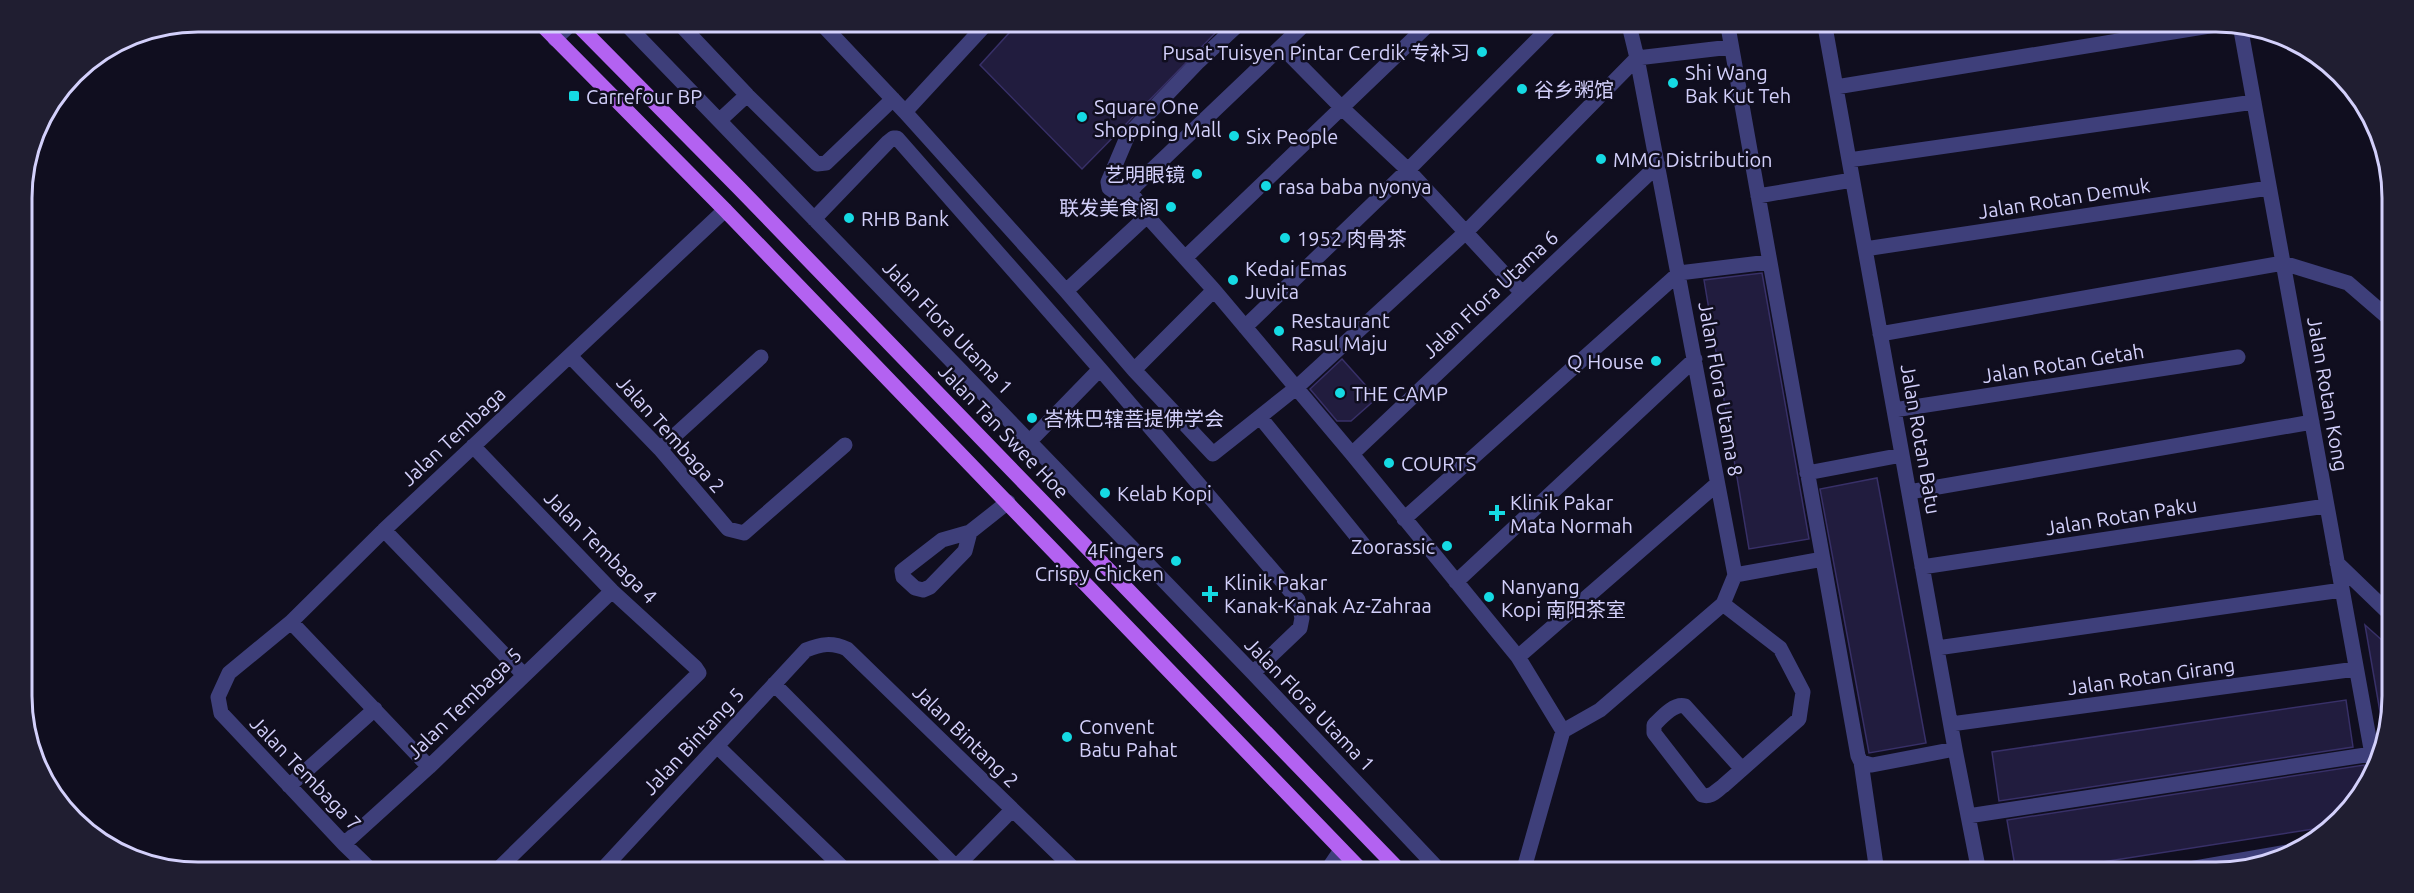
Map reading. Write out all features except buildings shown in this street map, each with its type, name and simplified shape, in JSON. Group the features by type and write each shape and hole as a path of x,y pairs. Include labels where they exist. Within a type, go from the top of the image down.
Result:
{"main road":[{"path":"548,32 725,210 1352,861"},
{"name":"Jalan Tan Swee Hoe","path":"585,32 747,196 1391,861"}],"street":[{"path":"555,39 562,32"},
{"name":"Jalan Flora Utama 1","path":"634,32 1431,861"},
{"path":"688,32 817,164 826,163 888,94"},
{"path":"829,32 905,112 1211,454 1215,454 1296,388 1467,231 1637,58 1731,46"},
{"path":"905,112 978,32"},
{"path":"1230,32 1128,135 1108,182 1109,189 1115,192 1134,188 1297,32"},
{"path":"1185,258 1421,32"},
{"path":"1245,327 1408,170 1545,32"},
{"name":"Jalan Flora Utama 8","path":"1631,32 1679,273 1735,575"},
{"path":"1729,32 1858,756 1861,762 1875,861"},
{"name":"Jalan Rotan Batu","path":"1826,32 1976,861"},
{"path":"1836,87 2173,32"},
{"name":"Jalan Rotan Kong","path":"2242,34 2372,754"},
{"path":"1282,47 1408,170 1467,231 1522,293"},
{"path":"720,120 747,94"},
{"path":"1849,160 2254,102"},
{"path":"814,219 888,142 897,138 1100,369 1298,600 1302,618 1300,628 1253,674"},
{"name":"Jalan Flora Utama 6","path":"1352,454 1658,165"},
{"path":"1758,196 1852,180"},
{"path":"1134,188 1147,216 1214,290 1352,454 1518,657 1563,731"},
{"name":"Jalan Rotan Demuk","path":"1865,249 2270,188"},
{"name":"Jalan Tembaga","path":"218,697 229,673 291,622 384,530 725,210"},
{"path":"1066,291 1147,216"},
{"path":"1404,519 1679,273 1769,261"},
{"path":"1880,334 2283,263 2348,283 2382,312"},
{"path":"1134,370 1214,290"},
{"name":"Jalan Tembaga 2","path":"570,356 660,449 728,530 744,534 845,445"},
{"path":"660,449 761,357"},
{"name":"Jalan Rotan Getah","path":"1894,410 2238,357"},
{"path":"1456,582 1695,359"},
{"path":"1029,442 1100,369"},
{"path":"1260,417 1364,544"},
{"path":"1909,492 2312,422"},
{"name":"Jalan Tembaga 4","path":"473,446 612,591 695,667 698,675 505,862"},
{"path":"1807,473 1902,455"},
{"path":"1518,657 1717,484"},
{"path":"970,532 1008,502"},
{"name":"Jalan Rotan Paku","path":"1922,567 2326,506"},
{"path":"384,530 524,675"},
{"path":"1526,861 1563,731 1600,710 1723,604 1735,575 1823,559"},
{"path":"2337,563 2382,606"},
{"path":"1937,648 2342,590"},
{"name":"Jalan Tembaga 5","path":"344,844 612,591"},
{"path":"1723,604 1780,648 1803,692 1799,719 1712,795 1702,795 1654,733 1654,725 1675,707 1685,706 1741,768"},
{"path":"291,622 429,766"},
{"name":"Jalan Bintang 5","path":"613,862 806,650 821,644"},
{"name":"Jalan Bintang 2","path":"821,644 836,644 847,650 1066,862"},
{"name":"Jalan Rotan Girang","path":"1951,724 2356,669"},
{"path":"774,684 948,862"},
{"name":"Jalan Tembaga 7","path":"218,697 221,713 363,862"},
{"path":"289,786 375,709"},
{"path":"717,746 836,862"},
{"path":"1861,762 1872,765 1955,749"},
{"path":"1968,816 2372,754"},
{"path":"964,862 1012,810"},
{"path":"1333,861 1341,850"}],"place":[{"name":"Pusat Tuisyen Pintar Cerdik 专补习","path":"1482,52"},
{"name":"Shi Wang Bak Kut Teh","path":"1673,83"},
{"name":"谷乡粥馆","path":"1522,89"},
{"name":"Carrefour BP","path":"574,96"},
{"name":"Square One Shopping Mall","path":"1082,117"},
{"name":"Six People","path":"1234,136"},
{"name":"MMG Distribution","path":"1601,159"},
{"name":"艺明眼镜","path":"1197,174"},
{"name":"rasa baba nyonya","path":"1266,186"},
{"name":"联发美食阁","path":"1171,207"},
{"name":"RHB Bank","path":"849,218"},
{"name":"1952 肉骨茶","path":"1285,238"},
{"name":"Kedai Emas Juvita","path":"1233,280"},
{"name":"Restaurant Rasul Maju","path":"1279,331"},
{"name":"Q House","path":"1656,361"},
{"name":"THE CAMP","path":"1340,393"},
{"name":"峇株巴辖菩提佛学会","path":"1032,418"},
{"name":"COURTS","path":"1389,463"},
{"name":"Kelab Kopi","path":"1105,493"},
{"name":"Klinik Pakar Mata Normah","path":"1497,513"},
{"name":"Zoorassic","path":"1447,546"},
{"name":"4Fingers Crispy Chicken","path":"1176,561"},
{"name":"Klinik Pakar Kanak-Kanak Az-Zahraa","path":"1210,594"},
{"name":"Nanyang Kopi 南阳茶室","path":"1489,597"},
{"name":"Convent Batu Pahat","path":"1067,737"}]}
